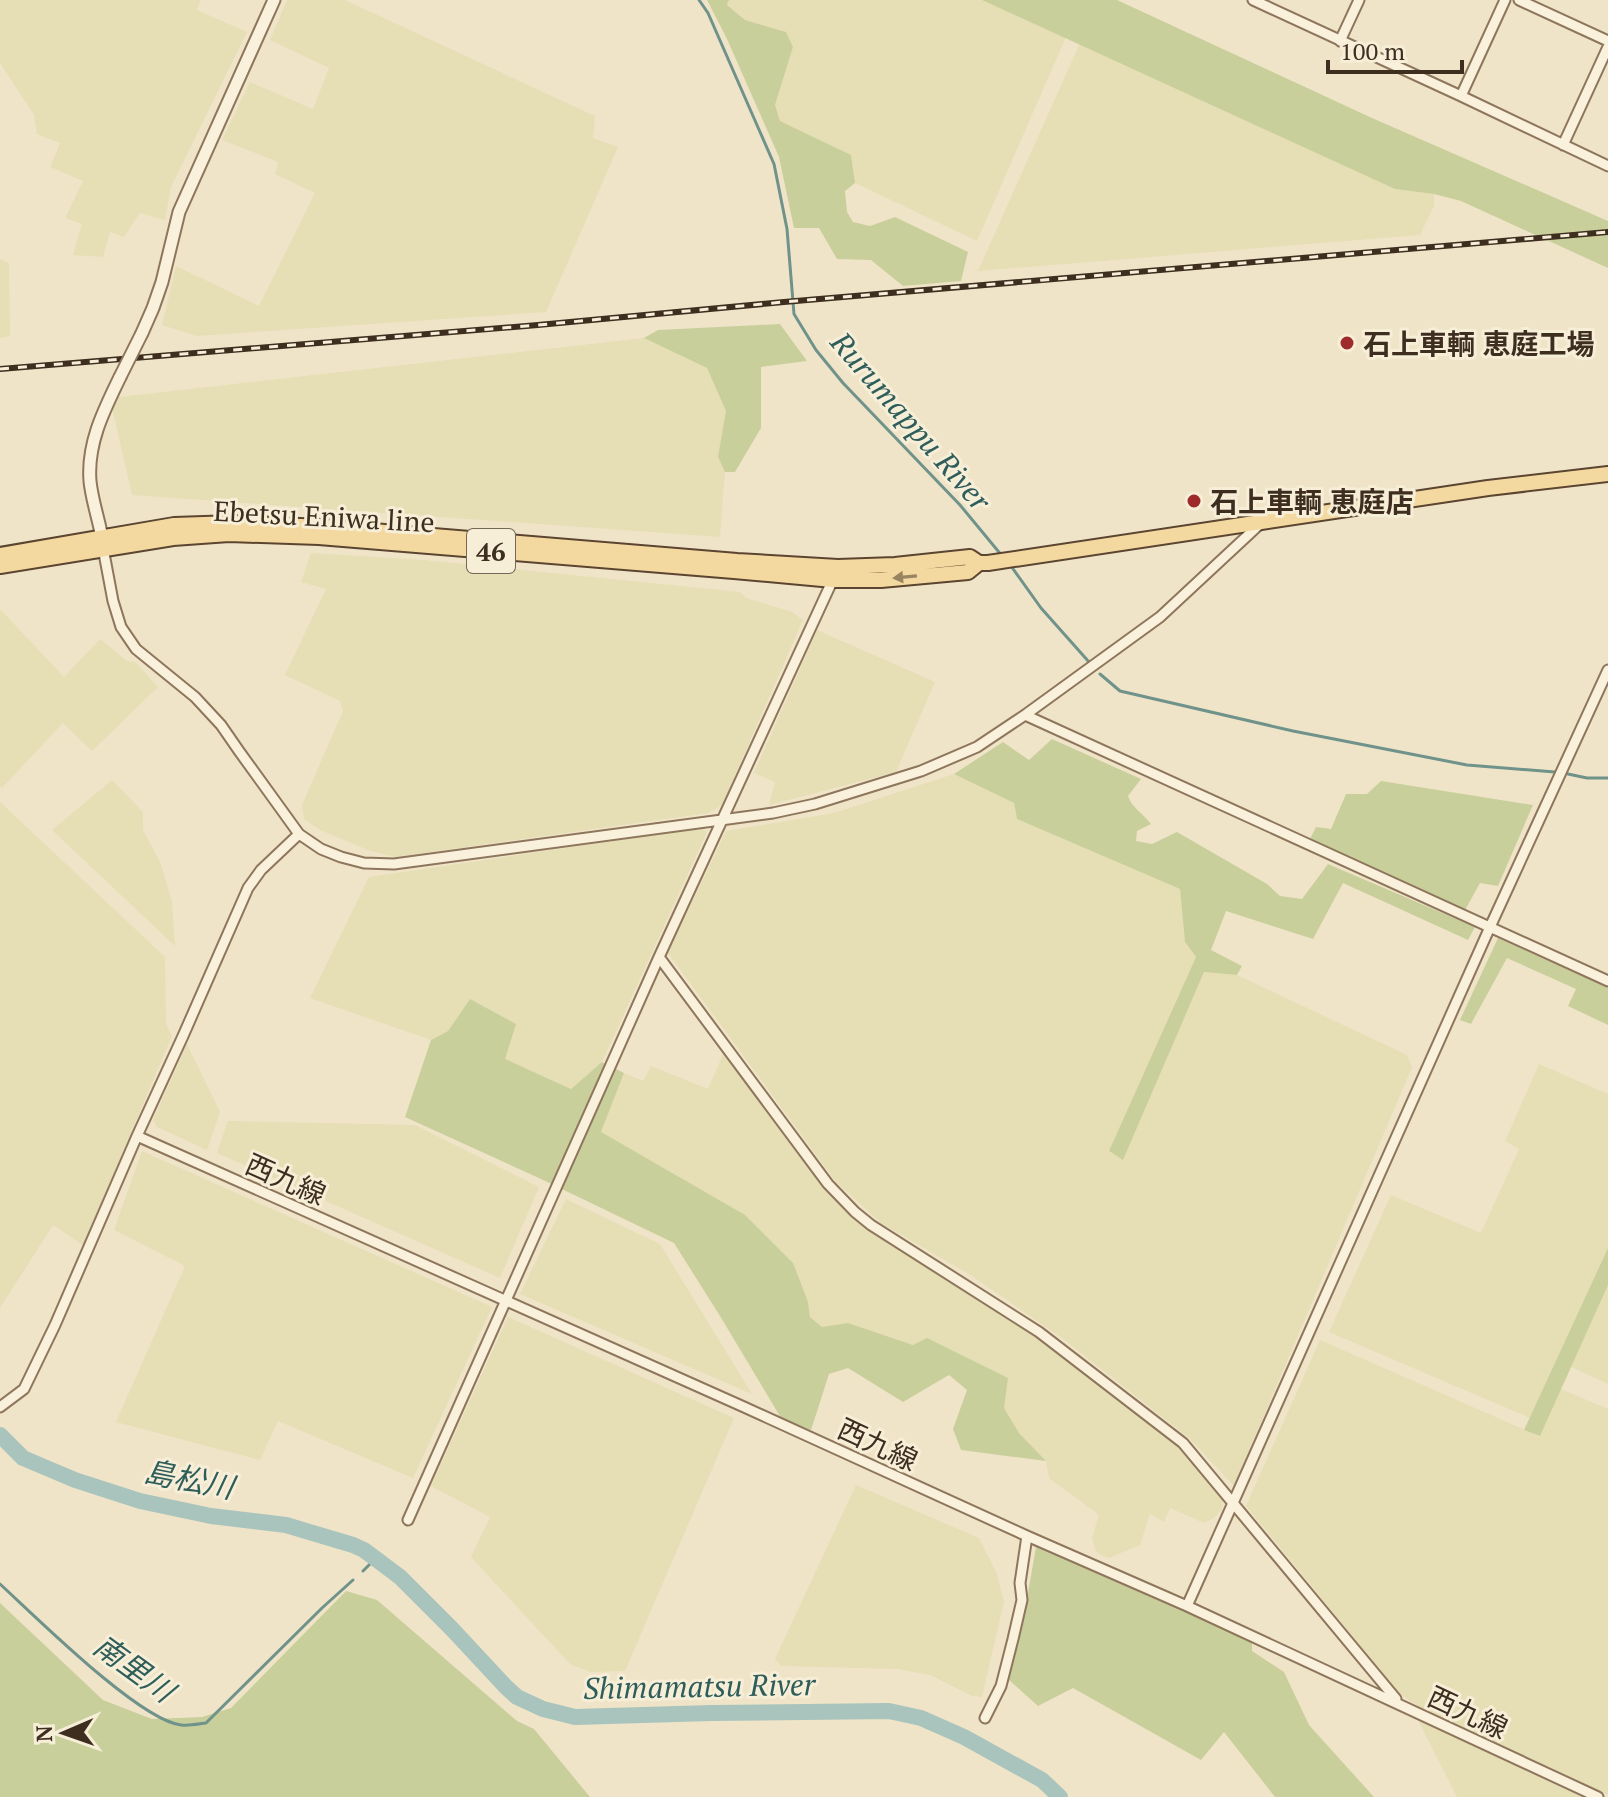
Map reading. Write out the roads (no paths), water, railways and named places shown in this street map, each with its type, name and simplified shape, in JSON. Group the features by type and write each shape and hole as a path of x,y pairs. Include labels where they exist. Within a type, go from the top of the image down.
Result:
{"main road":[{"name":"Ebetsu Eniwa line","path":"0,555 103,543 229,534 319,537 734,571 835,574 881,580 968,572 983,563 1488,488 1608,474"},
{"name":"Ebetsu Eniwa line","path":"0,566 103,543"}],"street":[{"path":"274,0 179,212 153,308 100,418 90,454 90,483 121,627 136,649 195,697 221,725 299,834 321,849 364,863 394,864 773,813 815,804 921,771 977,747 1160,617 1263,521"},
{"path":"1253,0 1608,166"},
{"path":"1340,41 1359,0"},
{"path":"1461,96 1505,0"},
{"path":"1519,0 1608,44 1563,145"},
{"path":"408,1520 659,957 835,574"},
{"path":"1187,1606 1608,670"},
{"path":"1025,715 1608,981"},
{"path":"0,1407 24,1389 55,1325 248,888 261,870 299,834"},
{"path":"659,957 828,1184 855,1212 1039,1332 1183,1443 1398,1702"},
{"name":"西九線","path":"137,1136 1187,1606 1598,1797"},
{"path":"985,1718 1001,1686 1022,1600 1020,1583 1027,1536"}],"waterway":[{"name":"Rurumappu River","path":"699,0 708,13 774,164 787,229 794,314 816,350 843,383 960,505 1003,557"},
{"name":"Rurumappu River","path":"1011,566 1041,608 1089,662"},
{"name":"Rurumappu River","path":"1100,674 1120,691 1293,731 1467,765 1555,772"},
{"name":"Rurumappu River","path":"1568,774 1608,778"},
{"name":"Shimamatsu River","path":"0,1435 23,1458 75,1480 140,1501 211,1516 286,1525 364,1550 400,1577 517,1697 543,1709 575,1717 889,1711 921,1718 964,1737 1042,1780 1060,1797"},
{"name":"南里川","path":"363,1571 376,1558"},
{"name":"南里川","path":"0,1584 115,1687 163,1719 187,1725 206,1723 353,1580"}],"railway":[{"path":"0,369 1608,232"}],"place":[{"name":"石上車輌 恵庭工場","path":"1347,343"},
{"name":"石上車輌 恵庭店","path":"1194,501"}],"water label":[{"name":"島松川","path":"189,1479"}]}
